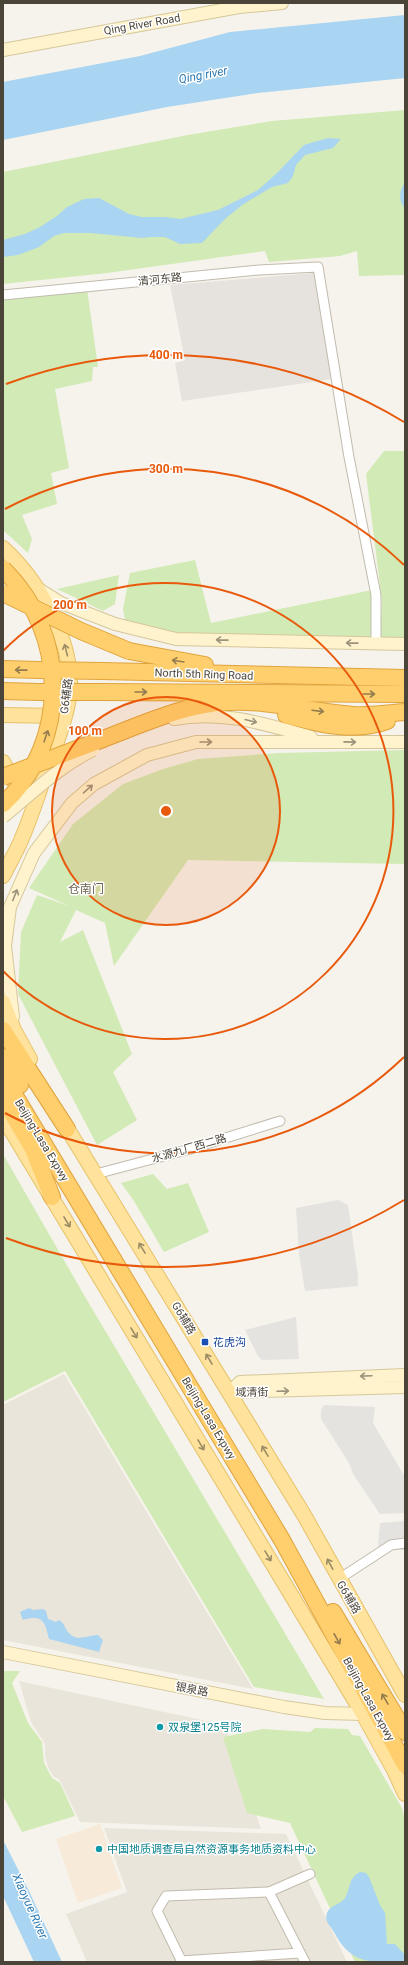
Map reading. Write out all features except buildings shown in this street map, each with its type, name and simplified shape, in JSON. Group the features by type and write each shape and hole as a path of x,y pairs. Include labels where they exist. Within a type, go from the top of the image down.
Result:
{"highway":[{"path":"3,569 16,582 32,607 41,628 49,655 53,681 52,708 48,734 34,765 23,781 3,804"},
{"path":"3,593 81,631 129,651 173,661 286,676"},
{"name":"North 5th Ring Road","path":"3,669 405,678"},
{"name":"North 5th Ring Road","path":"3,691 405,694"},
{"path":"3,777 104,741 168,715 201,706 255,708 324,725 354,727 377,724 405,713"},
{"path":"9,1030 67,1129"},
{"name":"Beijing-Lasa Expwy","path":"3,1057 405,1732"},
{"name":"Beijing-Lasa Expwy","path":"3,1076 282,1540 405,1765"},
{"path":"3,1098 33,1149 52,1197"}],"main road":[{"name":"G6辅路","path":"3,548 36,587 62,638 67,654 70,682 60,734 22,838 3,876"},
{"path":"3,715 64,716"},
{"path":"3,762 13,776 20,796 23,816 22,838"},
{"path":"3,1002 9,1030"},
{"path":"3,1117 362,1714 394,1770 405,1794"},
{"name":"G6辅路","path":"67,1129 230,1392 304,1515 405,1695"}],"street":[{"name":"Qing River Road","path":"3,50 239,5 282,3"},
{"name":"清河东路","path":"3,295 259,270 318,268 349,457 376,595 376,643"},
{"path":"36,587 61,603 115,624 176,639 405,644"},
{"path":"3,817 78,758 104,741 169,720 194,716 222,716 248,720 328,742"},
{"path":"9,1030 5,946 10,907 34,853 72,803 94,784 147,755 196,742 405,742"},
{"name":"水源九厂西二路","path":"96,1174 190,1149 280,1121"},
{"name":"域清街","path":"230,1392 240,1382 405,1375"},
{"name":"域清街","path":"230,1392 405,1387"},
{"path":"339,1579 391,1545 405,1543"},
{"name":"银泉路","path":"3,1652 22,1657 284,1707 325,1713 362,1714"},
{"name":"银泉路","path":"3,1657 22,1657"},
{"path":"300,1953 181,1962 157,1911 166,1896 269,1892 310,1874"},
{"path":"269,1892 305,1962"}],"shaded area":[{"path":"315,273 332,379 182,401 175,363 185,360 170,285"},
{"path":"338,1200 348,1205 358,1276 358,1286 305,1291 299,1254 296,1208"},
{"path":"296,1317 299,1359 262,1360 258,1356 245,1330"},
{"path":"64,1374 253,1689 3,1640 3,1405"},
{"path":"324,1405 375,1407 373,1423 405,1477 405,1513 380,1514 353,1474 349,1463 321,1419 321,1410"},
{"path":"405,1521 405,1550 393,1550 383,1556 378,1545 380,1523"},
{"name":"双泉堡125号院","path":"19,1681 225,1725 261,1829 80,1822 59,1779 54,1777 49,1769 45,1757 45,1744 31,1722"},
{"path":"100,1824 122,1888 78,1903 56,1839"},
{"path":"104,1828 286,1834 347,1962 87,1962 66,1914 127,1892"}],"green space":[{"path":"405,110 405,275 359,276 357,251 340,256 269,262 265,251 107,273 3,284 3,172 188,135 272,121"},
{"path":"87,289 98,367 93,367 92,381 55,389 69,468 51,473 57,504 22,515 32,539 28,553 3,530 3,300"},
{"path":"384,451 405,451 405,639 380,638 382,601 366,474"},
{"path":"195,560 211,623 372,590 373,637 370,640 179,634 125,620 123,609 130,573"},
{"path":"119,575 115,604 103,611 57,589"},
{"path":"405,750 405,864 188,860 114,966 105,923 76,910 60,942 83,930 132,1054 113,1072 137,1120 97,1145 18,994 21,932 37,895 69,906 29,888 73,824 123,784 163,769 198,759 279,753"},
{"path":"3,1154 84,1295 324,1699 254,1687 65,1371 3,1402"},
{"path":"153,1174 167,1189 188,1183 209,1232 164,1252 134,1201 121,1183"},
{"path":"3,1671 20,1671 12,1683 28,1723 42,1742 44,1763 52,1778 60,1783 75,1816 22,1832 3,1796"},
{"path":"315,1728 348,1729 352,1735 360,1736 402,1808 405,1820 405,1962 355,1962 290,1823 247,1813 223,1737 263,1729 310,1732"}],"water":[{"name":"Qing river","path":"405,15 405,78 258,93 167,107 3,140 3,82 140,56 230,32"},
{"path":"328,138 341,139 333,148 305,155 296,165 293,176 288,183 272,187 242,205 225,219 202,243 180,244 165,237 142,238 90,233 64,233 54,236 39,247 18,255 3,257 3,240 25,234 40,227 57,216 67,207 84,199 99,198 129,214 142,217 165,217 180,219 218,210 258,190 304,145"},
{"path":"405,182 405,209 401,202 400,196 401,189"},
{"path":"29,1608 33,1610 43,1609 46,1611 48,1619 56,1622 59,1620 68,1632 75,1637 82,1638 98,1635 103,1640 99,1652 49,1639 42,1621 35,1618 23,1620 20,1612"},
{"name":"Xiaoyue River","path":"3,1840 29,1891 62,1962 34,1962 3,1896"},
{"path":"360,1872 366,1873 369,1877 380,1905 385,1913 387,1944 395,1944 405,1955 405,1962 372,1961 355,1956 347,1951 340,1943 326,1919 328,1910 345,1898 353,1877"}],"place":[{"name":"花虎沟","path":"205,1342"},
{"name":"双泉堡125号院","path":"160,1727"},
{"name":"中国地质调查局自然资源事务地质资料中心","path":"99,1849"}],"district":[{"name":"仓南门","path":"86,889"}]}
